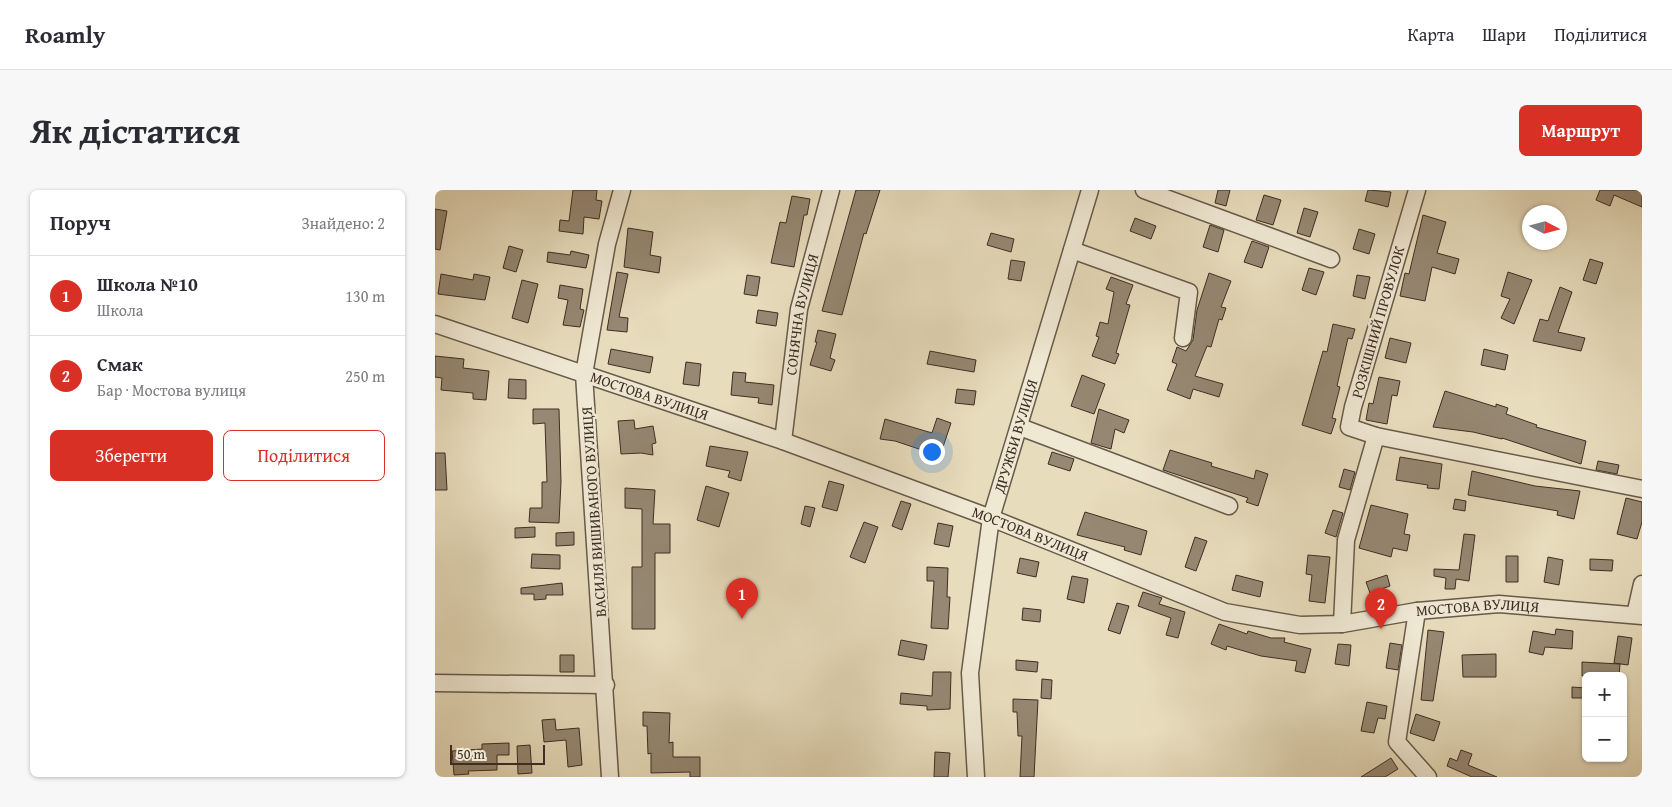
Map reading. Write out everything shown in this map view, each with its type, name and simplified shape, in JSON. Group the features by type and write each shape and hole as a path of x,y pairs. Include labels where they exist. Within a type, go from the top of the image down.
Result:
{"street":[{"name":"ВАСИЛЯ ВИШИВАНОГО ВУЛИЦЯ","path":"610,777 606,685 584,374 607,244 621,190"},
{"name":"СОНЯЧНА ВУЛИЦЯ","path":"783,441 799,309 831,190"},
{"name":"ДРУЖБИ ВУЛИЦЯ","path":"976,777 970,673 991,518 1090,190"},
{"path":"1144,190 1331,259"},
{"name":"РОЗКІШНИЙ ПРОВУЛОК","path":"1417,190 1349,427 1376,436 1642,489"},
{"path":"1072,250 1189,292 1183,338"},
{"name":"МОСТОВА ВУЛИЦЯ","path":"435,324 783,441 991,518 1225,612 1300,625 1343,624 1417,611 1499,604 1639,616"},
{"path":"1020,427 1229,506"},
{"path":"1343,624 1346,540 1376,436"},
{"path":"1639,616 1642,584"},
{"path":"1417,611 1397,742 1428,777"},
{"path":"435,683 606,685"}],"building":[{"path":"573,190 597,190 596,200 602,201 599,219 584,217 583,234 559,231 560,220 569,221"},
{"path":"856,190 880,190 866,234 864,233 842,315 822,311"},
{"path":"1218,190 1230,190 1226,206 1215,203"},
{"path":"1368,190 1391,192 1388,207 1365,201"},
{"path":"1600,190 1642,190 1642,207 1614,195 1610,206 1596,200"},
{"path":"1264,195 1281,200 1273,225 1256,220"},
{"path":"792,196 810,199 807,215 804,215 794,267 771,263 780,222 786,223"},
{"path":"1304,208 1318,212 1310,237 1297,233"},
{"path":"435,209 447,211 440,250 435,249"},
{"path":"1423,215 1446,222 1437,253 1459,259 1455,274 1432,267 1425,301 1400,296 1405,273 1409,274"},
{"path":"1135,218 1156,226 1151,239 1130,231"},
{"path":"1210,225 1224,230 1218,252 1203,247"},
{"path":"628,228 653,232 650,255 661,257 659,273 624,267"},
{"path":"1359,229 1375,234 1369,254 1353,249"},
{"path":"991,233 1014,239 1011,252 987,245"},
{"path":"1252,241 1269,247 1262,268 1244,262"},
{"path":"509,246 523,250 516,272 503,268"},
{"path":"571,251 589,255 586,268 547,262 548,252 570,255"},
{"path":"1590,259 1603,263 1596,284 1583,280"},
{"path":"1011,260 1025,262 1021,281 1008,279"},
{"path":"1309,268 1324,272 1316,295 1302,290"},
{"path":"617,272 628,274 619,317 628,318 627,332 607,330"},
{"path":"1508,272 1532,280 1514,324 1501,318 1510,299 1501,296"},
{"path":"1209,273 1231,281 1221,307 1226,308 1222,320 1219,319 1211,347 1207,346 1195,376 1223,384 1219,397 1193,389 1190,399 1167,390 1177,364 1172,362 1177,347 1186,351 1193,340 1197,310"},
{"path":"441,274 473,280 474,274 490,277 485,300 438,294"},
{"path":"747,275 760,277 757,296 744,294"},
{"path":"1357,275 1370,277 1365,299 1353,296"},
{"path":"1111,277 1133,285 1126,304 1130,305 1116,353 1119,354 1115,364 1092,356 1099,337 1096,336 1100,322 1108,324 1114,292 1106,289"},
{"path":"522,280 538,284 528,323 512,318"},
{"path":"560,285 583,289 580,309 584,310 580,327 563,325 568,300 558,298"},
{"path":"1560,287 1572,292 1558,332 1585,338 1581,351 1533,341 1540,319 1548,321"},
{"path":"758,310 778,313 776,326 756,323"},
{"path":"1333,324 1355,329 1352,339 1348,338 1337,386 1340,387 1332,418 1336,419 1331,434 1302,425 1323,351 1327,352"},
{"path":"818,330 836,334 830,358 835,360 831,371 810,365 817,342 815,342"},
{"path":"1390,338 1411,343 1406,363 1385,358"},
{"path":"611,349 653,357 650,373 608,364"},
{"path":"1484,349 1508,355 1505,370 1481,365"},
{"path":"930,351 976,360 974,372 927,364"},
{"path":"435,356 464,359 463,368 489,371 486,400 473,399 473,393 441,390 442,378 435,377"},
{"path":"686,362 701,364 699,386 683,384"},
{"path":"733,372 746,373 745,382 774,385 772,405 758,403 759,398 731,395"},
{"path":"1082,375 1105,384 1094,414 1071,406"},
{"path":"1379,377 1400,381 1397,396 1392,395 1387,424 1366,420 1369,403 1373,404"},
{"path":"509,379 526,380 526,399 508,398"},
{"path":"957,389 976,391 974,405 955,403"},
{"path":"1445,391 1496,407 1496,404 1508,408 1506,414 1537,425 1536,427 1586,441 1581,464 1502,438 1433,427"},
{"path":"533,409 559,409 561,482 559,523 529,522 530,508 542,508 542,482 547,482 545,423 533,424"},
{"path":"1099,409 1129,420 1124,433 1115,429 1111,449 1091,443"},
{"path":"937,418 951,423 940,456 895,441 880,439 885,419 932,433"},
{"path":"634,420 635,429 653,426 656,443 652,444 653,455 641,453 621,454 618,421"},
{"path":"710,446 748,452 741,481 728,477 730,471 706,466"},
{"path":"1170,450 1212,463 1211,466 1254,479 1256,470 1268,474 1258,506 1246,502 1248,498 1163,470"},
{"path":"1052,452 1074,459 1070,471 1048,464"},
{"path":"435,453 445,453 447,490 435,490"},
{"path":"1400,457 1442,464 1439,489 1427,488 1428,485 1396,480"},
{"path":"1598,461 1619,465 1617,474 1596,470"},
{"path":"1344,469 1355,472 1350,490 1339,487"},
{"path":"1472,471 1535,486 1580,491 1574,519 1557,515 1558,511 1468,495"},
{"path":"829,481 844,485 837,511 822,507"},
{"path":"706,486 729,493 719,527 697,520"},
{"path":"625,488 655,490 653,524 670,524 670,553 655,553 655,629 632,629 632,567 642,567 642,509 625,508"},
{"path":"1626,498 1642,502 1642,522 1637,539 1617,534"},
{"path":"1455,499 1466,501 1465,511 1453,509"},
{"path":"901,501 911,504 902,530 892,526"},
{"path":"1371,505 1408,514 1404,534 1410,535 1407,551 1393,548 1391,557 1359,548"},
{"path":"805,506 815,508 810,527 801,524"},
{"path":"1333,510 1343,513 1336,537 1325,533"},
{"path":"1085,512 1147,531 1141,555 1124,550 1125,547 1077,535"},
{"path":"864,522 878,527 865,563 850,557"},
{"path":"938,523 953,526 949,547 934,544"},
{"path":"535,527 535,537 515,538 515,528"},
{"path":"574,532 574,545 556,546 556,533"},
{"path":"1464,534 1475,535 1469,581 1456,579 1455,589 1445,589 1446,578 1434,576 1434,569 1459,570"},
{"path":"1195,537 1207,541 1196,571 1185,567"},
{"path":"532,554 560,555 560,569 531,568"},
{"path":"1308,555 1330,557 1325,603 1309,601 1312,575 1306,574"},
{"path":"1506,556 1518,556 1518,582 1506,582"},
{"path":"1548,557 1563,560 1559,585 1544,582"},
{"path":"1020,558 1039,562 1036,577 1017,573"},
{"path":"1590,559 1613,560 1612,571 1590,570"},
{"path":"927,567 948,568 947,597 950,597 948,629 931,628 934,581 927,581"},
{"path":"1236,575 1263,582 1260,597 1232,590"},
{"path":"1387,575 1390,586 1370,593 1366,582"},
{"path":"1072,576 1088,579 1084,603 1067,599"},
{"path":"562,583 563,595 546,595 546,599 534,600 534,594 521,594 521,588"},
{"path":"1143,592 1162,598 1159,604 1185,612 1178,638 1166,635 1171,618 1138,606"},
{"path":"1117,603 1129,606 1120,634 1108,630"},
{"path":"1023,608 1041,610 1040,622 1022,620"},
{"path":"1219,624 1247,634 1248,631 1271,638 1285,638 1284,642 1311,649 1305,673 1295,671 1297,661 1261,656 1227,646 1226,650 1211,644"},
{"path":"1556,629 1573,631 1572,649 1545,647 1543,655 1529,652 1533,631 1555,635"},
{"path":"1428,630 1444,632 1433,701 1421,700"},
{"path":"1618,636 1632,638 1628,665 1614,663"},
{"path":"901,640 927,645 924,660 898,655"},
{"path":"1390,643 1402,645 1398,670 1386,668"},
{"path":"1338,644 1351,645 1349,666 1335,664"},
{"path":"1496,654 1496,677 1463,677 1462,655"},
{"path":"560,655 574,655 574,672 560,672"},
{"path":"1016,660 1038,662 1037,672 1016,670"},
{"path":"1582,662 1620,664 1619,672 1582,672"},
{"path":"933,672 951,672 950,709 927,710 927,706 900,704 901,693 932,696"},
{"path":"1042,679 1052,680 1051,699 1041,698"},
{"path":"1572,687 1582,688 1582,698 1572,698"},
{"path":"1013,699 1038,700 1034,777 1020,777 1022,736 1018,736 1017,712 1013,712"},
{"path":"1367,702 1387,706 1385,719 1378,718 1374,733 1361,731"},
{"path":"643,712 670,713 669,743 673,742 673,757 700,757 700,777 690,777 690,772 651,773 651,753 648,754 647,726 643,726"},
{"path":"1416,714 1440,722 1434,741 1410,733"},
{"path":"555,719 556,730 579,728 582,765 568,767 566,740 544,742 542,720"},
{"path":"509,743 509,755 497,755 497,770 468,771 469,774 454,775 452,751 482,749 482,744"},
{"path":"530,745 532,773 518,774 517,746"},
{"path":"1461,750 1472,754 1468,765 1497,777 1472,777 1447,766 1450,758 1457,761"},
{"path":"935,752 950,753 948,777 934,777"},
{"path":"1391,758 1398,769 1385,777 1361,777"}],"place":[{"name":"Школа №10","path":"742,619"},
{"name":"Смак","path":"1381,629"}]}
